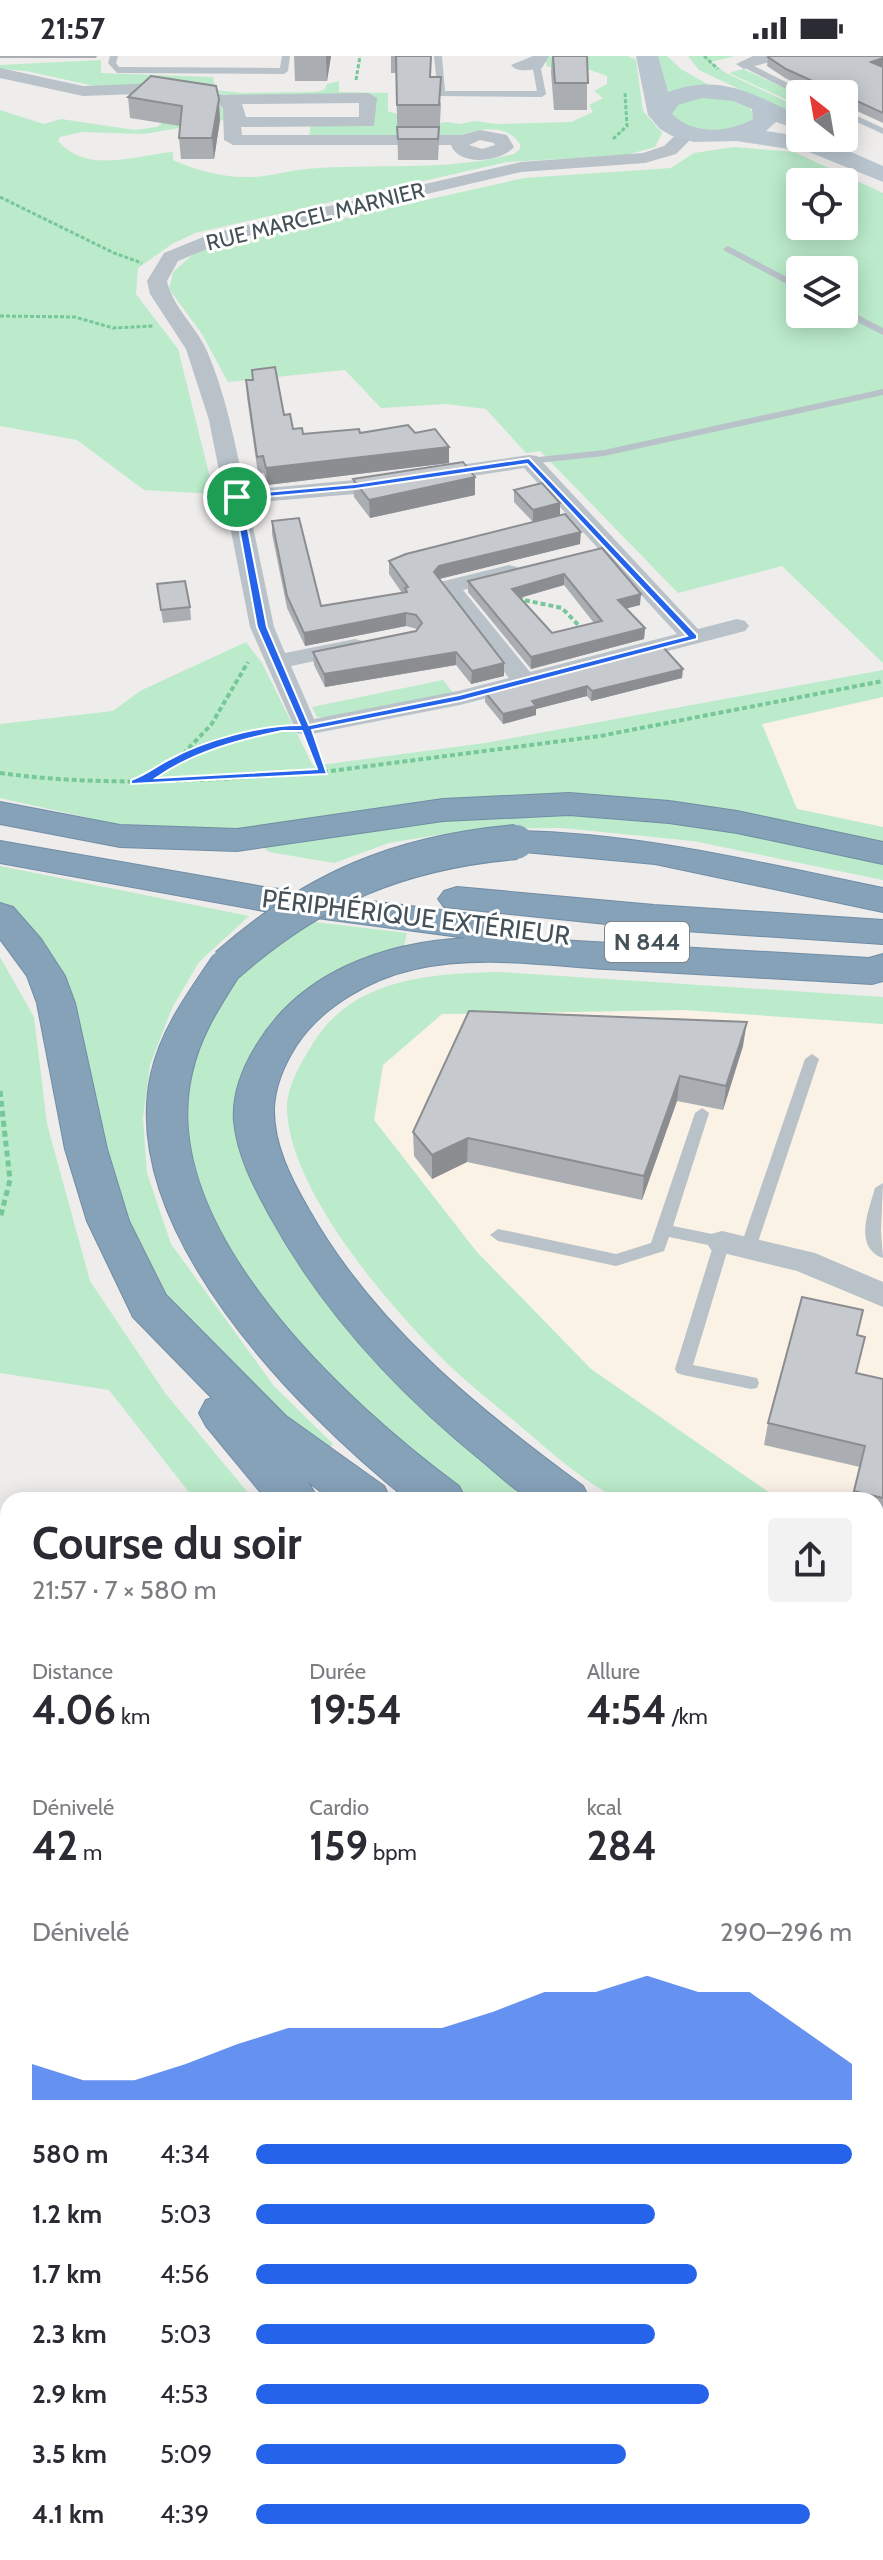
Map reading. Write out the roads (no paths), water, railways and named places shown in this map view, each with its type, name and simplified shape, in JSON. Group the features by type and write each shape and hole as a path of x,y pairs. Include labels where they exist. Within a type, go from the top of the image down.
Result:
{"highway":[{"path":"0,813 120,836 237,840 443,810 569,804 644,809 724,820 883,853"},
{"name":"N 844","path":"0,827 128,852 420,895 654,917 883,932"},
{"path":"432,1492 347,1421 278,1348 243,1306 190,1218 170,1155 167,1120 169,1084 175,1055 209,986 250,942 297,907 347,882 416,856 462,846 576,842 638,848 883,900"},
{"name":"PÉRIPHÉRIQUE EXTÉRIEUR","path":"0,852 172,885 411,919 532,933 883,964"},
{"path":"0,915 28,948 46,976 56,1003 86,1149 108,1221 149,1305 206,1394 288,1492"},
{"path":"556,1492 466,1421 393,1352 334,1285 310,1250 268,1172 256,1130 254,1112 260,1076 279,1039 306,1008 332,989 391,963 442,952 508,950 872,971 883,964"},
{"path":"149,1305 270,1429 356,1492"}],"street":[{"path":"647,56 656,99 661,107 660,115 665,121 689,132 736,134 819,146 883,175"},
{"path":"744,64 771,56"},
{"path":"693,72 727,93"},
{"path":"0,73 83,91 173,89 225,100 232,106 239,122 368,122 368,98 229,99 233,103 232,106 233,140 462,140"},
{"path":"661,107 682,95 727,93 751,99 786,119"},
{"path":"736,134 761,125 766,116 763,108"},
{"name":"RUE MARCEL MARNIER","path":"237,497 220,420 196,349 160,294 157,281 171,257 220,237 521,167 645,158 670,150 689,132"},
{"path":"858,150 883,162"},
{"path":"693,637 529,461 355,487 237,497 272,652 306,728 460,698 737,626"},
{"path":"582,554 610,547"},
{"path":"524,681 448,587 527,568"},
{"path":"272,652 378,642"},
{"path":"735,1245 804,1261 883,1295"}],"lane":[{"path":"114,56 112,63 117,70 142,72 284,71 286,56"},
{"path":"438,56 441,94 542,94 532,62"},
{"path":"744,64 786,85"},
{"path":"858,119 883,131"},
{"path":"728,249 786,280"},
{"path":"858,319 883,332"},
{"path":"529,461 604,453 883,392"},
{"path":"751,1383 683,1369 812,1059"},
{"path":"498,1235 616,1260 658,1247 702,1113"},
{"path":"883,1188 871,1233 876,1247 883,1252"},
{"path":"663,1230 735,1245"}]}
